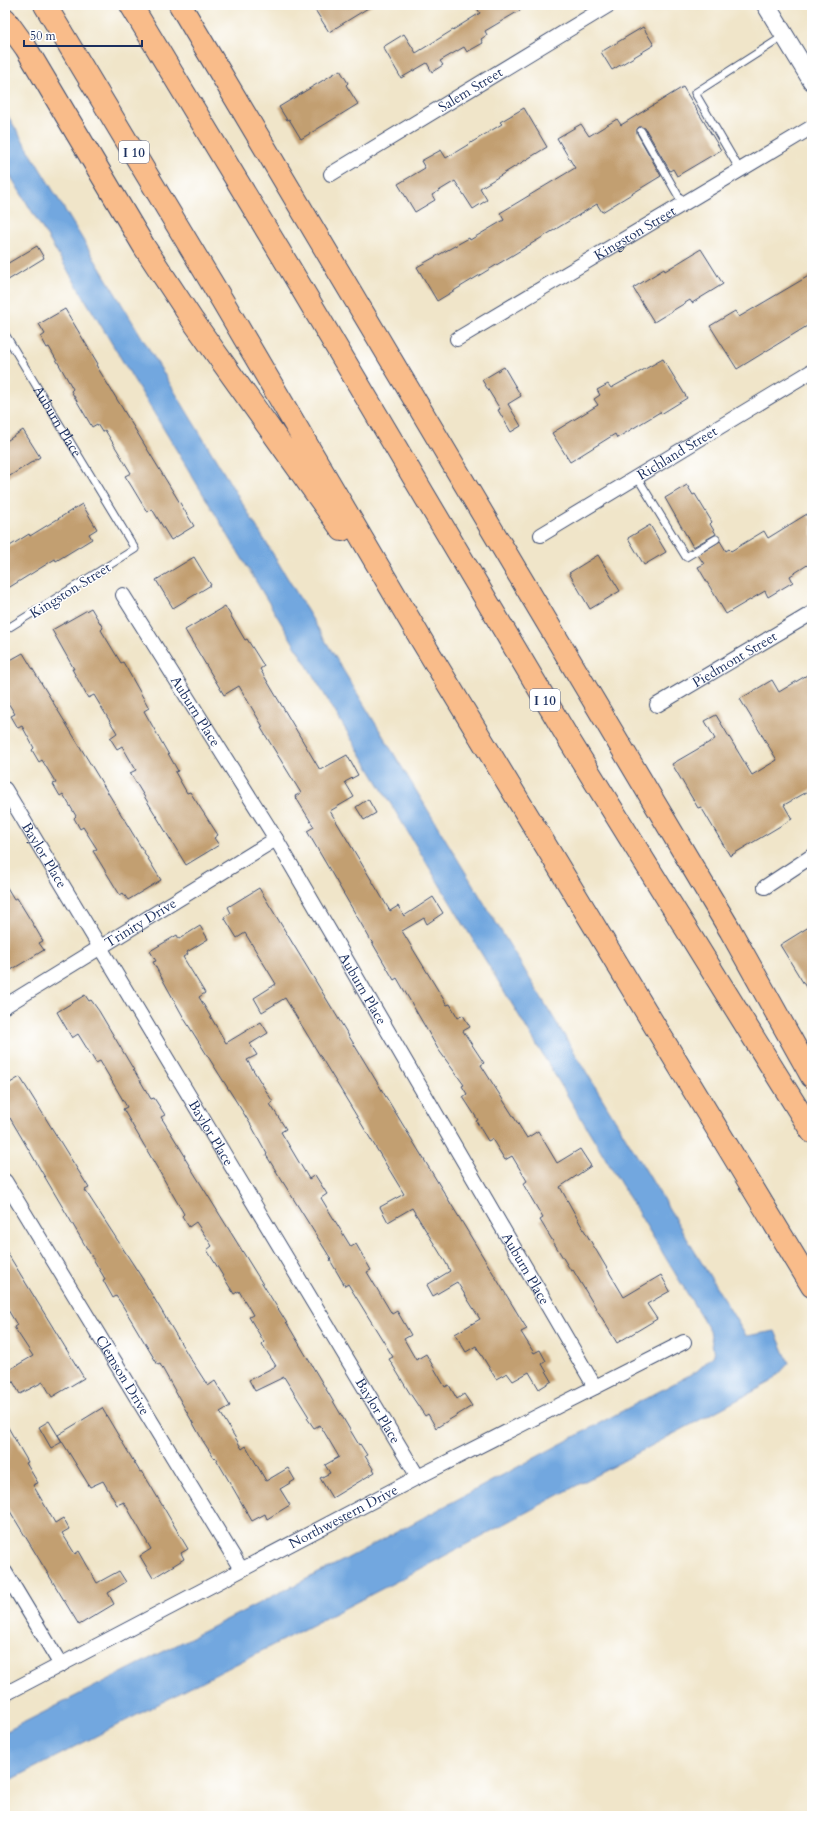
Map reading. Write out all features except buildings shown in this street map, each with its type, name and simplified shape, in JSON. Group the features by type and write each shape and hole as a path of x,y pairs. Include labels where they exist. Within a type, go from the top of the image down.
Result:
{"highway":[{"name":"I 10","path":"45,5 222,300 422,641 812,1286"},
{"name":"I 10","path":"131,5 286,262 571,743 812,1132"},
{"path":"180,5 730,930 812,1077"},
{"path":"5,19 26,48 145,248 193,321 422,641"}],"street":[{"name":"Salem Street","path":"330,174 609,5"},
{"path":"766,5 812,81"},
{"name":"Kingston Street","path":"457,339 812,127"},
{"name":"Richland Street","path":"542,535 812,371"},
{"name":"Auburn Place","path":"123,595 276,839 595,1387"},
{"name":"Piedmont Street","path":"657,705 812,613"},
{"name":"Baylor Place","path":"5,789 418,1477"},
{"name":"Trinity Drive","path":"5,1006 100,946 276,839"},
{"path":"765,887 812,856"},
{"name":"Clemson Drive","path":"5,1181 241,1569"},
{"name":"Northwestern Drive","path":"5,1694 418,1477 684,1342"},
{"path":"5,1572 61,1665"}],"lane":[{"path":"740,170 695,93 784,36"},
{"path":"641,131 683,204"},
{"name":"Auburn Place","path":"5,334 135,549"},
{"path":"637,477 686,557 716,539"},
{"name":"Kingston Street","path":"5,630 135,549"}],"water":[{"path":"5,111 746,1336 775,1331 789,1363 771,1382 405,1577 5,1783 5,1732 348,1558 697,1371 714,1355 710,1331 5,167"}]}
